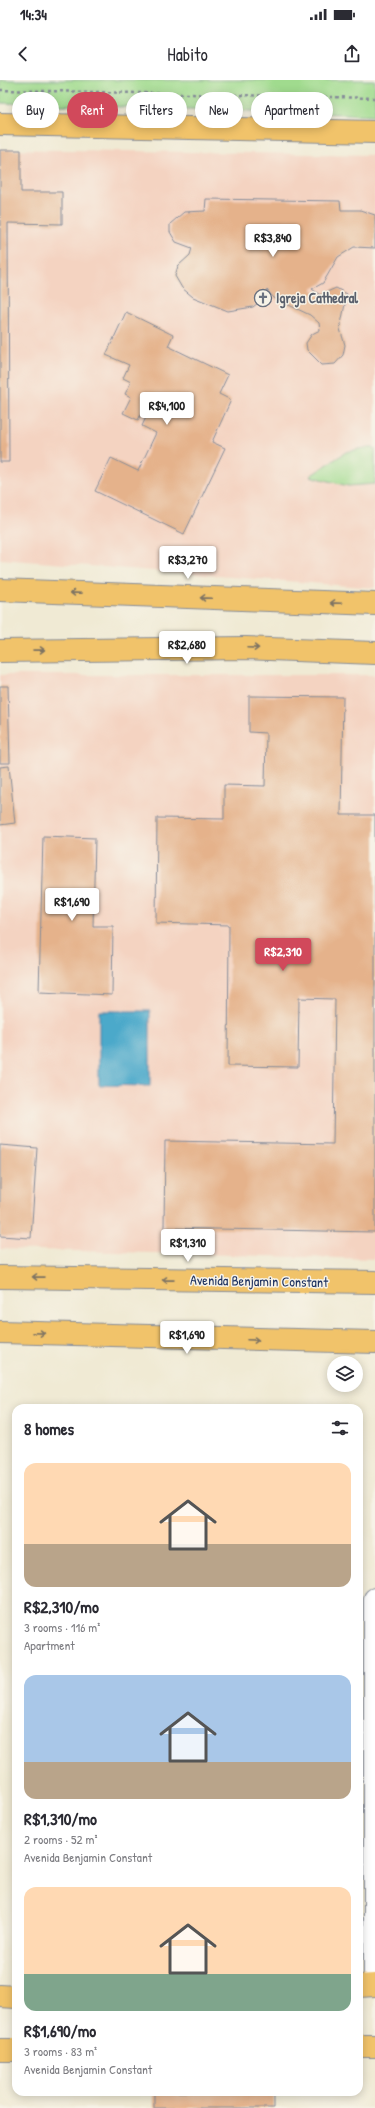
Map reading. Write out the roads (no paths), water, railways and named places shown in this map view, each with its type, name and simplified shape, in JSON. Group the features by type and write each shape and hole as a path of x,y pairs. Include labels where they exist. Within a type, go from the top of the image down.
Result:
{"main road":[{"path":"0,124 375,132"},
{"path":"0,590 375,604"},
{"path":"0,651 245,648 375,653"},
{"name":"Avenida Benjamin Constant","path":"0,1277 375,1282"},
{"path":"0,1332 375,1342"},
{"path":"363,1986 375,1985"},
{"path":"0,1996 12,1997"},
{"path":"363,2046 375,2046"},
{"path":"0,2050 12,2050"}],"street":[{"path":"375,1599 375,1985"}],"water":[{"path":"99,1011 150,1011 150,1086 99,1085"}],"place":[{"name":"Igreja Cathedral","path":"263,298"}]}
